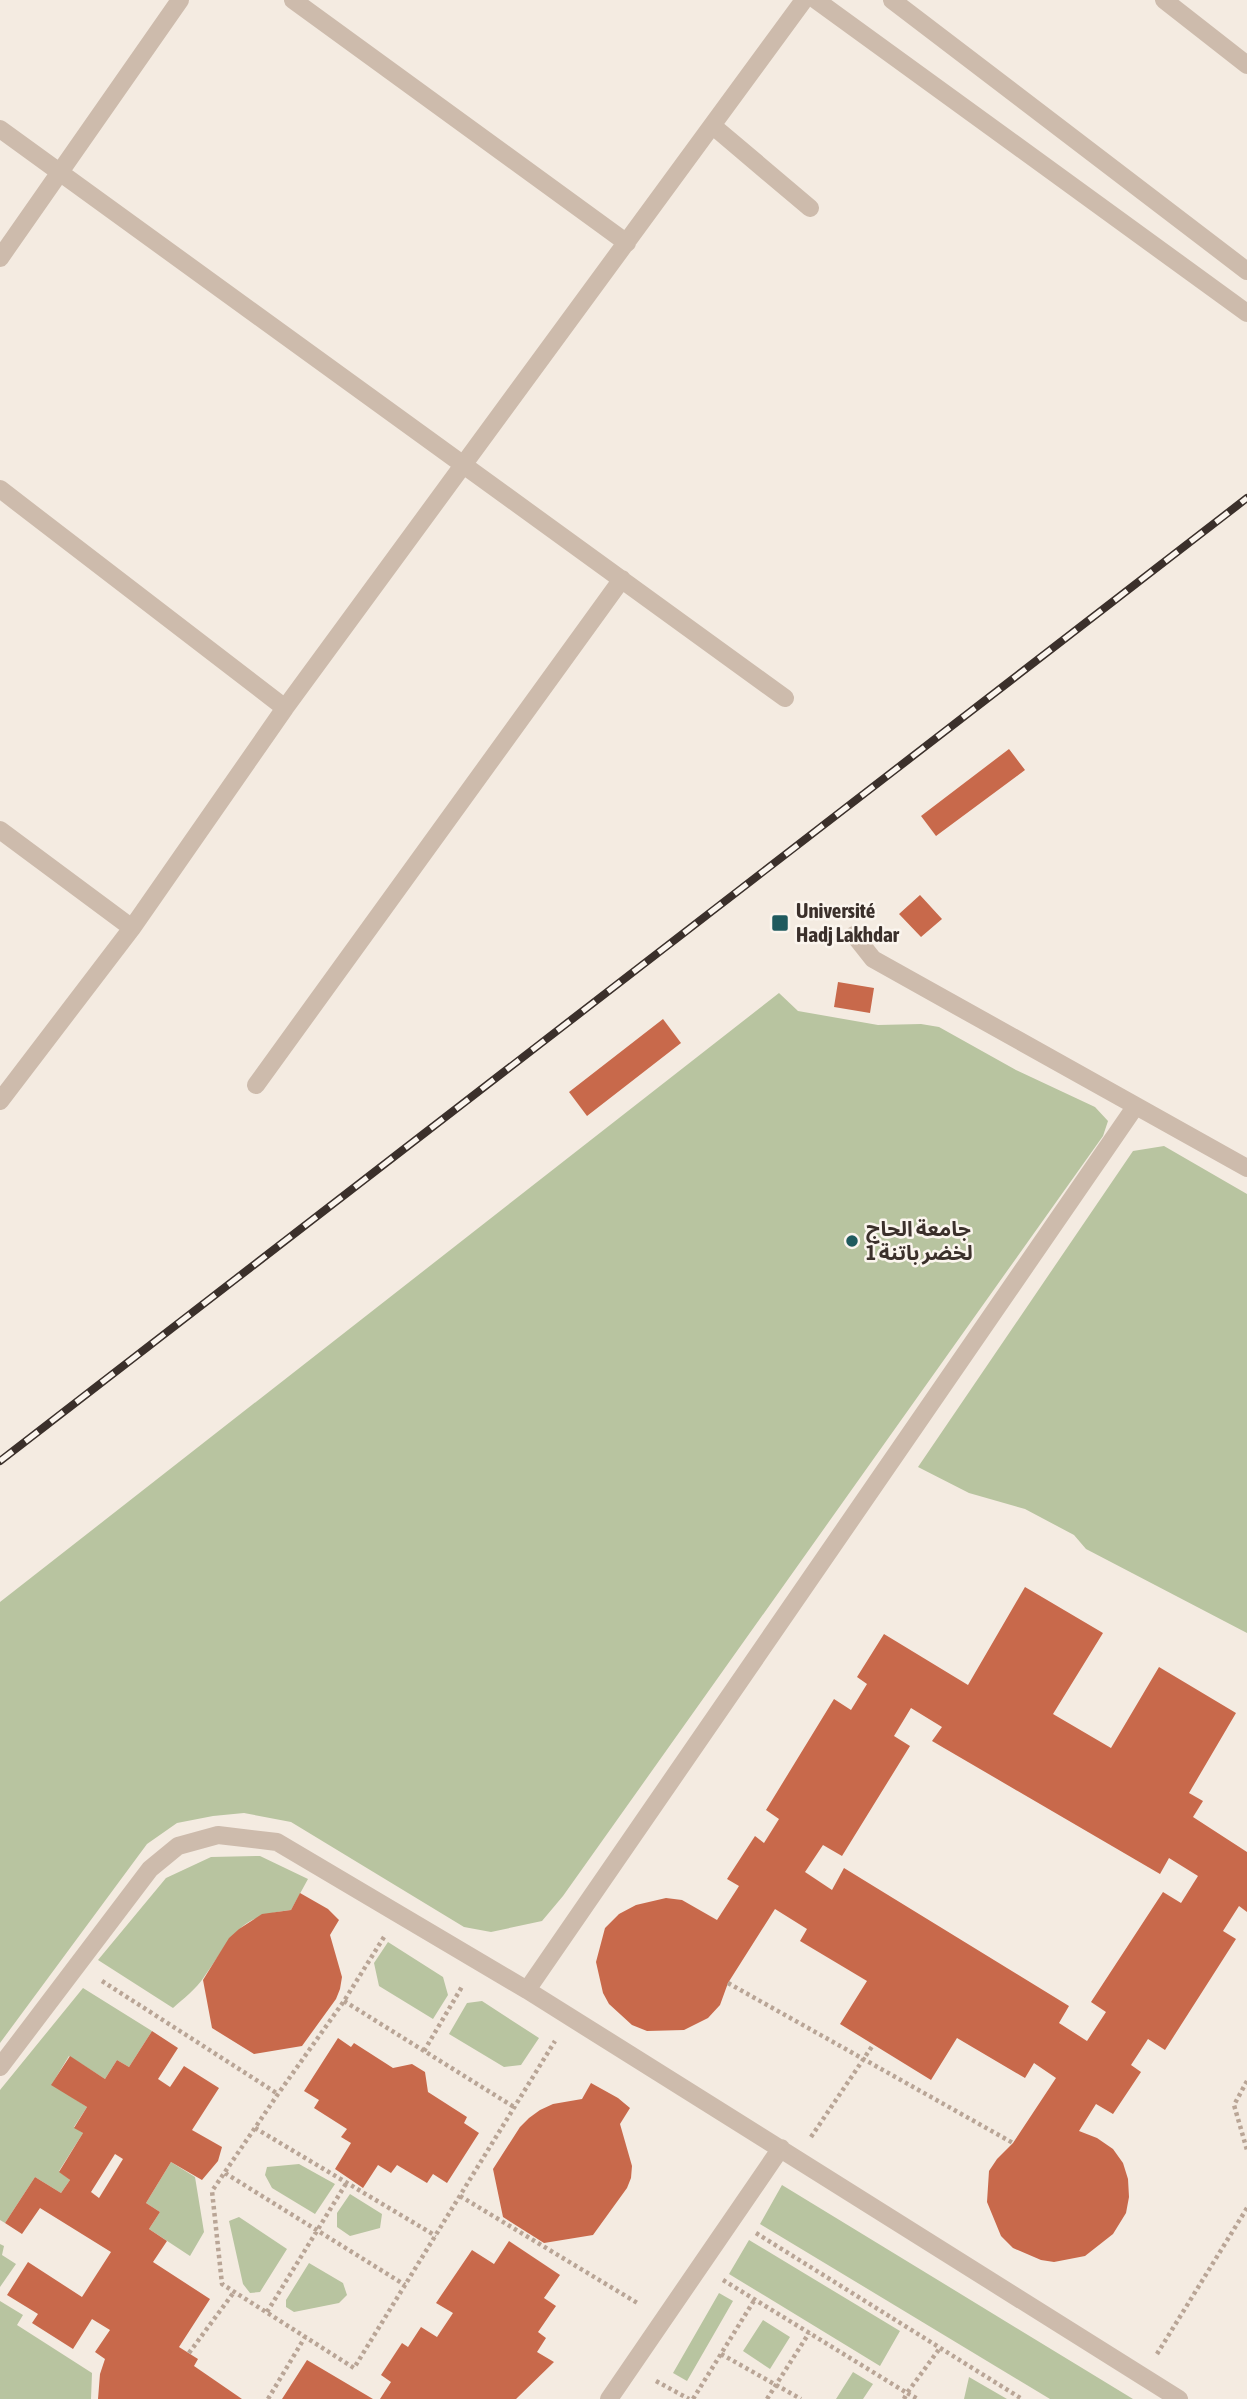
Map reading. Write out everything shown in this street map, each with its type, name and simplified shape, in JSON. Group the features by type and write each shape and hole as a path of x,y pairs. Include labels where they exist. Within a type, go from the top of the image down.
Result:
{"street":[{"path":"0,258 180,0"},
{"path":"293,0 627,243"},
{"path":"0,1101 132,928 285,708 804,0"},
{"path":"816,0 1247,313"},
{"path":"892,0 1247,271"},
{"path":"1164,0 1247,65"},
{"path":"713,126 810,208"},
{"path":"0,129 785,698"},
{"path":"0,489 285,708"},
{"path":"256,1085 622,579"},
{"path":"0,830 132,928"},
{"path":"854,935 873,959 1247,1168"},
{"path":"527,1990 1135,1107"},
{"path":"0,2067 150,1868 178,1846 219,1835 277,1842 527,1990 1179,2399"},
{"path":"610,2399 781,2148"}],"path":[{"path":"398,1914 344,2001 212,2191 222,2284 354,2368 570,2017"},
{"path":"424,2051 477,1961"},
{"path":"77,1965 278,2094"},
{"path":"728,1983 1013,2143"},
{"path":"344,2001 514,2107"},
{"path":"797,2158 873,2045"},
{"path":"1247,2081 1234,2105 1247,2150"},
{"path":"255,2127 436,2236"},
{"path":"225,2173 405,2286"},
{"path":"267,2312 347,2182"},
{"path":"460,2196 664,2319"},
{"path":"1143,2377 1247,2208"},
{"path":"733,2218 1022,2399"},
{"path":"700,2266 918,2399"},
{"path":"189,2353 234,2292"},
{"path":"631,2367 691,2399 755,2299"},
{"path":"767,2399 809,2333"},
{"path":"268,2399 305,2337"},
{"path":"904,2399 940,2348"},
{"path":"721,2354 801,2399"}],"green space":[{"path":"779,993 798,1011 878,1025 921,1024 939,1027 1016,1070 1095,1107 1108,1121 1103,1136 563,1896 542,1921 491,1932 464,1927 291,1822 244,1813 177,1823 147,1844 0,2043 0,1602"},
{"path":"1164,1146 1247,1194 1247,1633 1086,1549 1074,1535 1025,1509 969,1493 918,1467 1133,1151"},
{"path":"260,1856 308,1879 291,1910 258,1917 247,1923 230,1940 201,1981 173,2008 98,1960 166,1878 211,1857"},
{"path":"388,1942 443,1977 448,1995 433,2019 379,1986 374,1963"},
{"path":"83,1988 152,2031 129,2067 117,2060 105,2079 69,2056 52,2084 87,2107 74,2127 83,2133 59,2171 70,2180 61,2193 35,2177 5,2223 0,2220 0,2090"},
{"path":"482,2001 539,2038 521,2065 504,2067 449,2034 467,2003"},
{"path":"171,2162 195,2177 204,2232 190,2256 149,2229 160,2212 146,2203"},
{"path":"299,2164 335,2184 315,2214 272,2188 265,2175 267,2167"},
{"path":"782,2185 1133,2399 1050,2399 760,2224"},
{"path":"350,2194 382,2214 380,2228 350,2236 337,2227 337,2213"},
{"path":"239,2217 287,2249 260,2292 250,2293 243,2284 229,2221"},
{"path":"749,2240 900,2331 880,2366 729,2274"},
{"path":"0,2244 4,2246 2,2255 16,2264 0,2287"},
{"path":"309,2263 343,2283 347,2295 339,2303 294,2312 286,2307 286,2300"},
{"path":"719,2293 733,2301 687,2381 673,2373"},
{"path":"0,2301 23,2315 17,2325 92,2373 91,2399 0,2399"},
{"path":"763,2320 790,2337 770,2369 743,2351"},
{"path":"853,2372 873,2384 863,2399 836,2399"},
{"path":"969,2377 1007,2399 964,2399"}],"building":[{"path":"1009,749 1025,770 936,836 921,816"},
{"path":"920,895 942,919 921,937 899,914"},
{"path":"838,982 874,988 870,1013 834,1007"},
{"path":"663,1019 681,1043 587,1116 569,1092"},
{"path":"1025,1587 1103,1633 1053,1714 1111,1748 1159,1667 1236,1713 1189,1793 1203,1801 1193,1817 1247,1852 1247,1912 1239,1906 1223,1931 1236,1939 1165,2050 1148,2039 1131,2065 1141,2072 1113,2114 1096,2104 1079,2131 1097,2138 1113,2149 1123,2163 1128,2179 1126,2213 1113,2234 1085,2256 1054,2262 1041,2260 1013,2248 1001,2236 987,2202 989,2171 1013,2143 1056,2078 1034,2063 1025,2078 957,2038 931,2080 840,2024 867,1981 800,1941 807,1929 775,1909 728,1983 720,2005 708,2018 684,2030 647,2031 632,2025 609,2004 603,1993 596,1962 605,1928 619,1914 636,1905 666,1898 682,1900 717,1920 739,1886 727,1879 755,1836 764,1843 779,1819 766,1810 834,1699 851,1710 867,1684 857,1677 884,1634 968,1685","holes":["911,1708 942,1727 932,1741 1160,1874 1169,1858 1198,1876 1181,1903 1163,1892 1091,2002 1106,2012 1087,2041 1059,2023 1069,2006 844,1868 832,1890 805,1872 823,1845 842,1856 910,1746 894,1736"]},
{"path":"300,1893 328,1909 339,1920 330,1935 342,1977 340,1989 336,1999 302,2046 254,2054 212,2028 203,1980 229,1938 239,1929 262,1914 291,1910"},
{"path":"152,2031 178,2048 158,2079 170,2087 184,2066 219,2088 192,2130 222,2147 218,2161 202,2180 171,2162 146,2203 160,2212 149,2229 167,2241 153,2262 210,2299 179,2347 198,2359 194,2366 242,2399 98,2399 100,2374 105,2359 95,2352 110,2330 92,2319 73,2349 32,2323 38,2314 7,2295 28,2262 82,2297 111,2252 40,2208 22,2234 5,2223 35,2177 61,2193 70,2180 59,2172 83,2133 74,2128 87,2107 51,2085 70,2056 105,2079 117,2060 129,2067","holes":["115,2154 123,2159 99,2198 91,2192"]},
{"path":"338,2038 351,2047 354,2043 393,2068 412,2064 425,2072 428,2092 467,2117 464,2123 479,2133 447,2183 433,2174 427,2183 397,2165 391,2173 378,2165 363,2188 335,2169 351,2143 341,2137 347,2129 314,2108 319,2100 304,2091"},
{"path":"591,2083 630,2108 620,2124 632,2166 631,2178 627,2188 593,2235 544,2243 503,2217 493,2169 520,2127 529,2118 553,2104 582,2099"},
{"path":"509,2241 560,2275 544,2298 556,2306 538,2332 546,2338 537,2352 554,2362 516,2399 380,2399 391,2382 381,2375 402,2343 408,2347 421,2327 437,2337 453,2313 436,2303 472,2250 494,2264"},
{"path":"307,2360 373,2399 282,2399"}],"railway":[{"path":"0,1461 1247,498"}],"place":[{"name":"Université Hadj Lakhdar","path":"780,923"},
{"name":"جامعة الحاج لخضر باتنة 1","path":"852,1241"}]}
